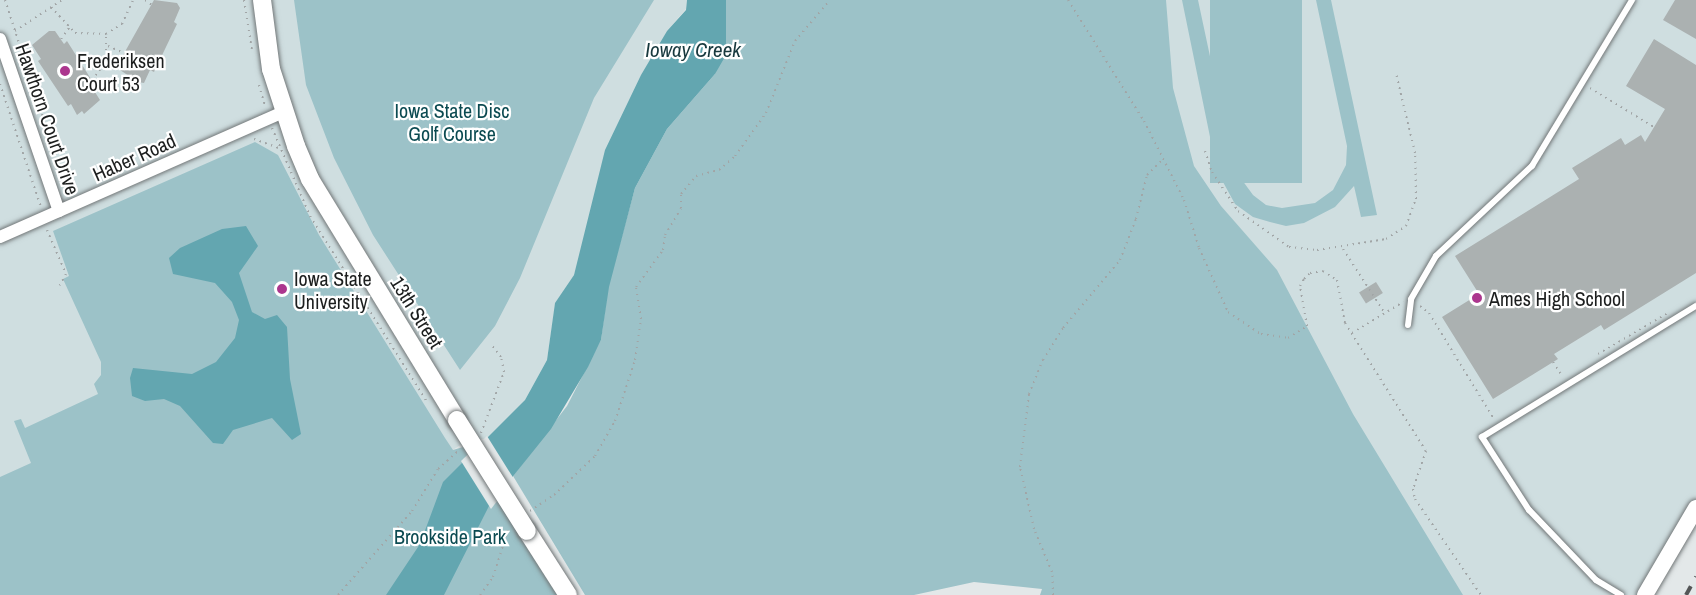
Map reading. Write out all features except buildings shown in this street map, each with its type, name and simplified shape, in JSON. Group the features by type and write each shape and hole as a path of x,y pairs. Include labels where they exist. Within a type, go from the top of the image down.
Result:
{"main road":[{"name":"13th Street","path":"262,0 271,69 284,112 296,146 332,219 520,524 568,595"}],"street":[{"name":"Hawthorn Court Drive","path":"0,39 59,211"},
{"name":"Haber Road","path":"0,237 284,112"},
{"path":"1645,595 1696,508"}],"lane":[{"path":"1408,325 1410,303 1436,256 1510,190 1532,166 1632,0"},
{"path":"1621,595 1596,580 1535,516 1482,437 1696,306"}],"path":[{"path":"5,0 72,205"},
{"path":"15,31 62,0"},
{"path":"51,7 69,28 89,35 106,34 122,24 133,0"},
{"path":"144,0 152,5"},
{"path":"480,595 493,577 520,524 571,481 604,441 623,402 635,360 641,319 636,287 663,250 665,235 681,208 681,194 696,176 719,170 735,156 766,113 795,40 830,0"},
{"path":"1068,0 1129,93 1161,161 1184,200 1199,248 1228,312 1261,334 1279,338 1296,335 1308,322 1300,286 1310,273 1323,271 1337,280 1341,313 1426,451 1413,489 1415,499 1481,595"},
{"path":"61,39 69,28"},
{"path":"92,80 106,62 108,46 106,34"},
{"path":"108,46 124,53"},
{"path":"1205,151 1220,188 1238,211 1263,230 1302,251 1342,248 1386,239 1406,226 1412,216 1415,153 1396,73"},
{"path":"1583,83 1654,127"},
{"path":"0,84 41,206"},
{"path":"275,136 310,216 429,405"},
{"path":"1053,595 1052,572 1034,529 1020,467 1029,394 1042,360 1063,328 1120,260 1136,219 1147,175 1161,161"},
{"path":"45,224 66,274 60,285"},
{"path":"1342,248 1384,312"},
{"path":"1352,333 1401,302 1410,303 1429,313 1494,418 1504,412"},
{"path":"1590,359 1664,312 1674,314"},
{"path":"479,435 485,429 504,372 501,357 491,344"},
{"path":"1553,362 1562,376"},
{"path":"1552,382 1571,371"},
{"path":"338,595 412,510 438,469 466,446"}],"shaded area":[{"name":"Iowa State University","path":"0,0 687,0 686,9 667,31 625,111 574,275 555,304 547,360 525,400 489,439 469,439 453,450 302,595 0,595"},
{"name":"Ames High School","path":"1063,0 1696,0 1696,507 1644,595 1456,595"}],"green space":[{"name":"Iowa State Disc Golf Course","path":"294,0 654,0 594,98 520,278 495,326 460,370 373,235 334,158 306,85"},
{"path":"726,0 1166,0 1173,88 1194,166 1221,206 1277,270 1353,414 1463,595 1040,595 1042,589 974,582 914,595 585,595 513,476 567,406 601,340 608,287 635,188 667,129 715,74"},
{"path":"1182,0 1198,0 1234,169 1253,195 1266,205 1282,208 1315,203 1333,190 1346,165 1347,146 1316,0 1331,0 1377,215 1361,217 1354,186 1335,207 1304,223 1286,226 1253,217 1235,204 1217,171"},
{"path":"1210,0 1302,0 1302,183 1210,183"},
{"name":"Brookside Park","path":"255,142 278,155 319,235 445,438 453,450 463,447 559,595 0,595 0,477 31,463 14,421 21,419 25,428 98,394 94,384 101,375 101,362 63,279 69,276 53,231"}],"water":[{"name":"Ioway Creek","path":"687,0 726,0 726,55 715,74 667,129 635,188 609,287 601,340 588,367 551,429 489,506 444,595 386,595 420,544 443,482 525,400 547,360 555,303 574,275 605,150 641,75 667,31 686,10"},
{"path":"246,226 258,246 239,273 252,312 265,319 277,315 287,327 290,379 301,434 292,440 272,418 233,430 223,444 213,443 180,406 164,399 145,401 132,396 130,378 133,368 192,374 216,362 235,338 239,320 232,302 215,283 173,274 169,258 180,248 222,229"}],"pier":[{"path":"487,436 514,479 491,509 461,461"}],"railway":[{"path":"1686,595 1696,577"}],"place":[{"name":"Frederiksen Court 53","path":"65,71"},
{"name":"Iowa State University","path":"282,289"},
{"name":"Ames High School","path":"1477,298"}]}
